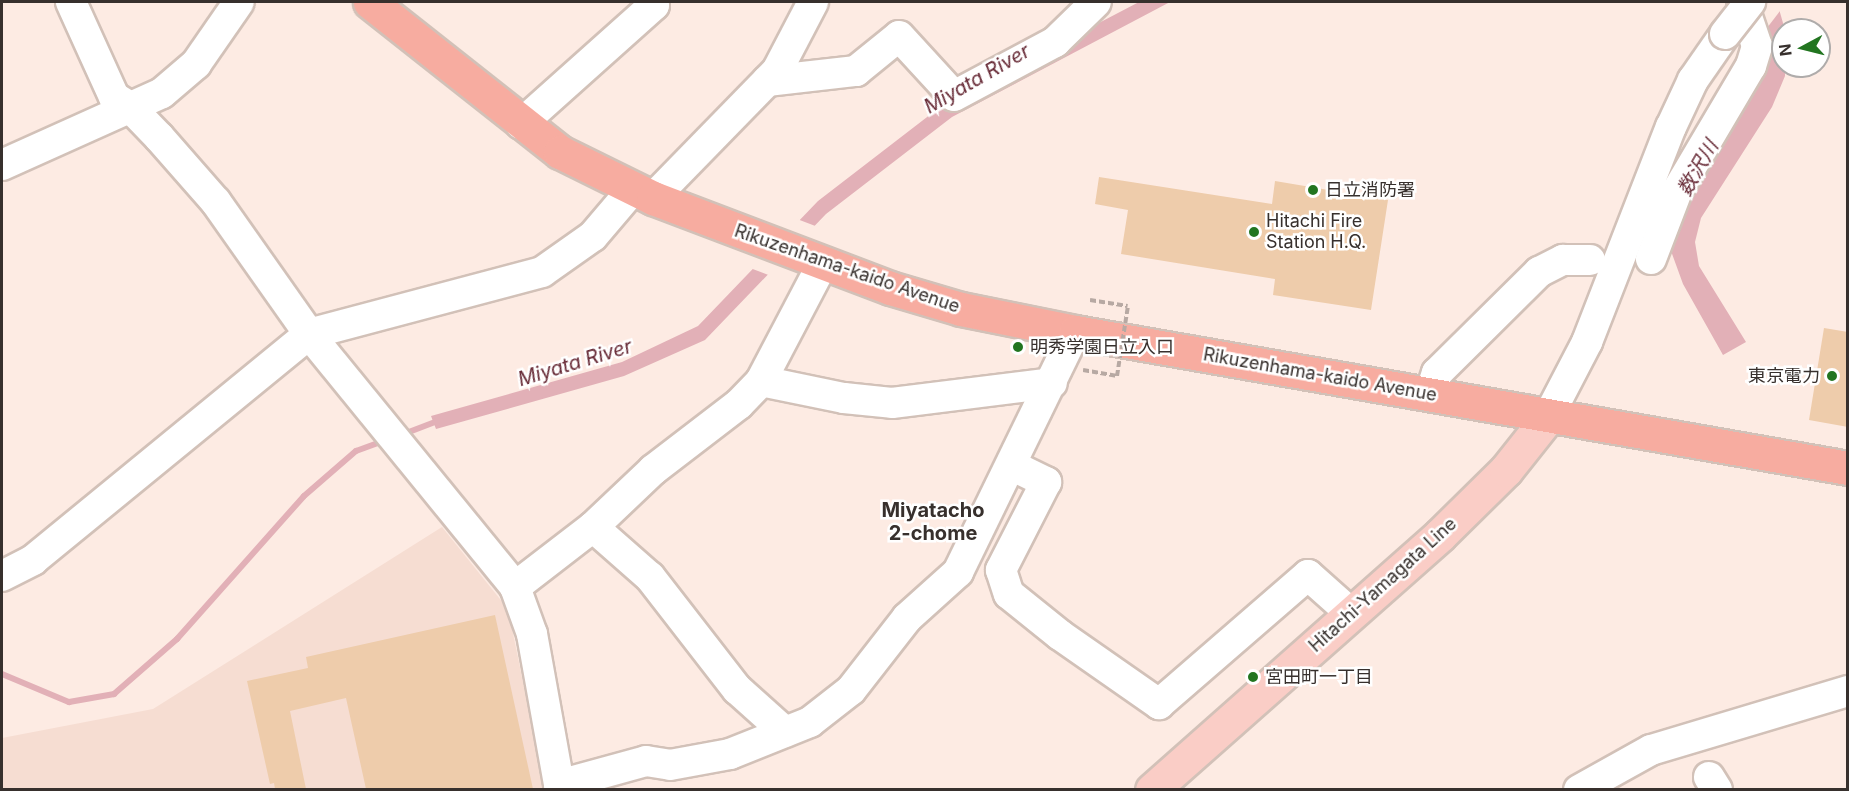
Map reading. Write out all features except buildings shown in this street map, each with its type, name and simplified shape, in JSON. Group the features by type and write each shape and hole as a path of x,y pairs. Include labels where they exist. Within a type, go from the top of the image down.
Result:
{"highway":[{"name":"Rikuzenhama-kaido Avenue","path":"370,2 521,124 560,152 643,194 757,239 961,309 1075,332 1548,417 1848,468"}],"main road":[{"name":"Hitachi-Yamagata Line","path":"1152,789 1352,614 1506,470 1548,417"}],"street":[{"path":"72,2 114,97 130,107 216,202 309,334 515,587 532,634 559,787 646,761 670,765 730,754 810,722 851,690 907,618 958,573 1013,466 1075,332"},
{"path":"2,165 162,93 196,64 239,2"},
{"path":"521,124 654,5 650,2"},
{"path":"2,576 33,560 309,334 542,272 593,236 643,194 777,71 813,2"},
{"path":"767,81 856,71 899,36 954,96 1055,42 1096,2"},
{"path":"1651,258 1677,191 1751,66 1757,46 1742,2"},
{"path":"1548,417 1587,342 1671,127 1693,80 1725,33 1750,2"},
{"path":"1430,394 1437,373 1539,272 1563,260 1590,260"},
{"path":"515,587 593,527 653,470 740,404 761,381 816,261"},
{"path":"761,381 892,403 1052,383"},
{"path":"1013,466 1046,482 1001,570 1009,594 1060,636 1159,704 1308,575 1352,614"},
{"path":"593,527 650,577 737,689 785,732"},
{"path":"1579,789 1651,750 1848,691"}],"path":[{"path":"1079,369 1117,376 1128,306 1090,300"}],"shaded area":[{"path":"1139,2 1170,2 952,117 826,214 705,340 624,376 436,429 431,416 622,362 698,326 818,201 944,104"},
{"path":"1777,2 1782,18 1771,18 1771,78 1784,78 1772,107 1701,218 1695,242 1699,266 1746,342 1723,355 1683,284 1671,251 1670,233"},
{"path":"442,527 508,609 545,789 2,790 2,738 153,709"}],"pier":[{"path":"1746,2 1780,2 1783,7 1775,18 1771,18 1771,23 1760,37"},
{"path":"797,219 818,227 771,276 750,268"}],"waterway":[{"name":"Miyata River","path":"401,435 440,420"},
{"name":"Miyata River","path":"2,674 69,702 114,694 177,639 304,496 356,451 386,440"}],"place":[{"name":"日立消防署","path":"1313,190"},
{"name":"Hitachi Fire Station H.Q.","path":"1254,232"},
{"name":"明秀学園日立入口","path":"1018,347"},
{"name":"東京電力","path":"1832,376"},
{"name":"宮田町一丁目","path":"1253,677"}],"district":[{"name":"Miyatacho 2-chome","path":"933,522"}],"water label":[{"name":"数沢川","path":"1698,168"}]}
